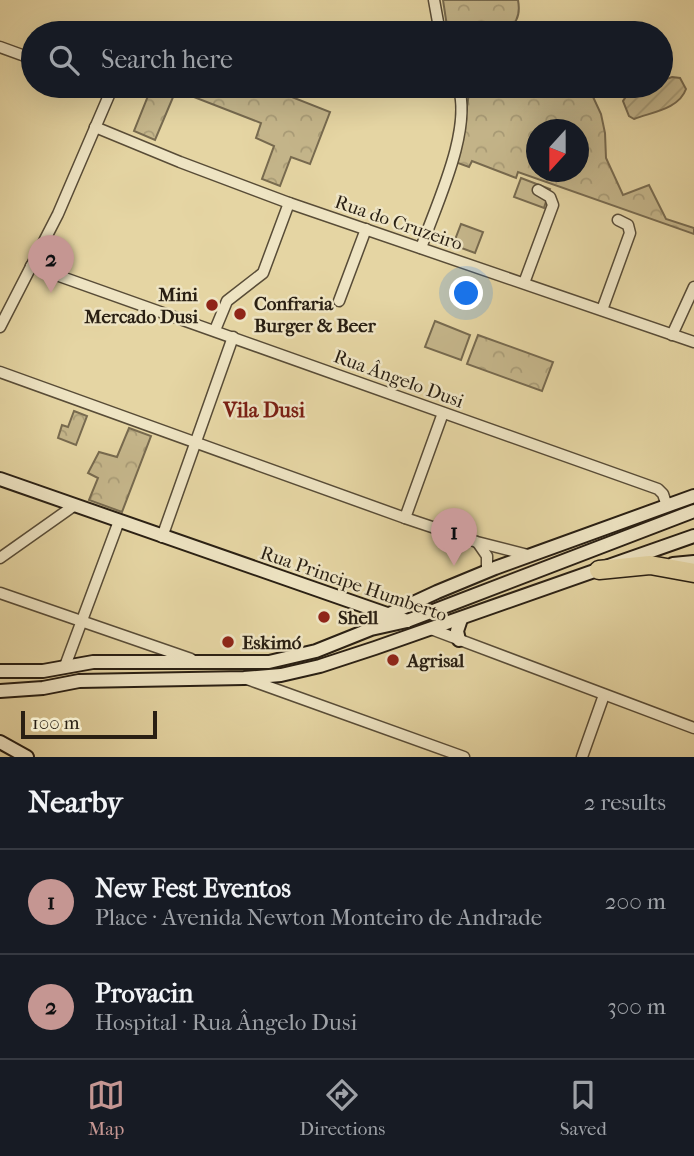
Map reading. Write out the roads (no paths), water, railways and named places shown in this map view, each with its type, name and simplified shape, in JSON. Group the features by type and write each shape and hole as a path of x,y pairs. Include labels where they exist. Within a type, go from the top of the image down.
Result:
{"highway":[{"path":"599,570 635,565 659,557 694,573"}],"main road":[{"name":"Rua Principe Humberto","path":"0,479 430,629"},
{"path":"370,629 387,615 487,571 694,496"},
{"path":"0,671 33,671 93,662 270,662 286,659 316,651 370,629 407,621 694,511"},
{"path":"659,557 694,536"},
{"path":"659,557 694,562"},
{"path":"0,691 43,688 79,681 244,678 289,673 320,666 599,570"},
{"path":"460,640 457,631 461,619"},
{"path":"0,742 27,757"}],"street":[{"path":"435,0 438,21"},
{"path":"0,47 21,55"},
{"path":"0,327 62,204 108,98"},
{"path":"421,248 458,142 461,98"},
{"name":"Rua do Cruzeiro","path":"95,127 289,203 694,342"},
{"path":"524,283 552,209 550,197 538,190"},
{"path":"215,330 227,301 263,274 289,203"},
{"path":"602,310 630,233 628,225 618,220"},
{"path":"339,301 366,229"},
{"name":"Rua Ângelo Dusi","path":"31,266 658,489 667,506"},
{"path":"672,335 694,286"},
{"path":"162,537 233,337"},
{"path":"0,372 405,518 477,542 528,555"},
{"path":"405,518 443,413"},
{"path":"0,558 75,505"},
{"path":"65,666 119,521"},
{"path":"477,542 487,556 487,571"},
{"path":"0,593 205,663"},
{"name":"Rua Principe Humberto","path":"430,629 694,728"},
{"path":"288,694 284,682 289,673"},
{"path":"244,678 464,757"},
{"path":"582,757 604,695"}],"place":[{"name":"Provacin","path":"51,293"},
{"name":"Mini Mercado Dusi","path":"212,305"},
{"name":"Confraria Burger & Beer","path":"240,314"},
{"name":"New Fest Eventos","path":"454,566"},
{"name":"Shell","path":"324,617"},
{"name":"Eskimó","path":"228,642"},
{"name":"Agrisal","path":"393,660"}],"district":[{"name":"Vila Dusi","path":"264,410"}]}
